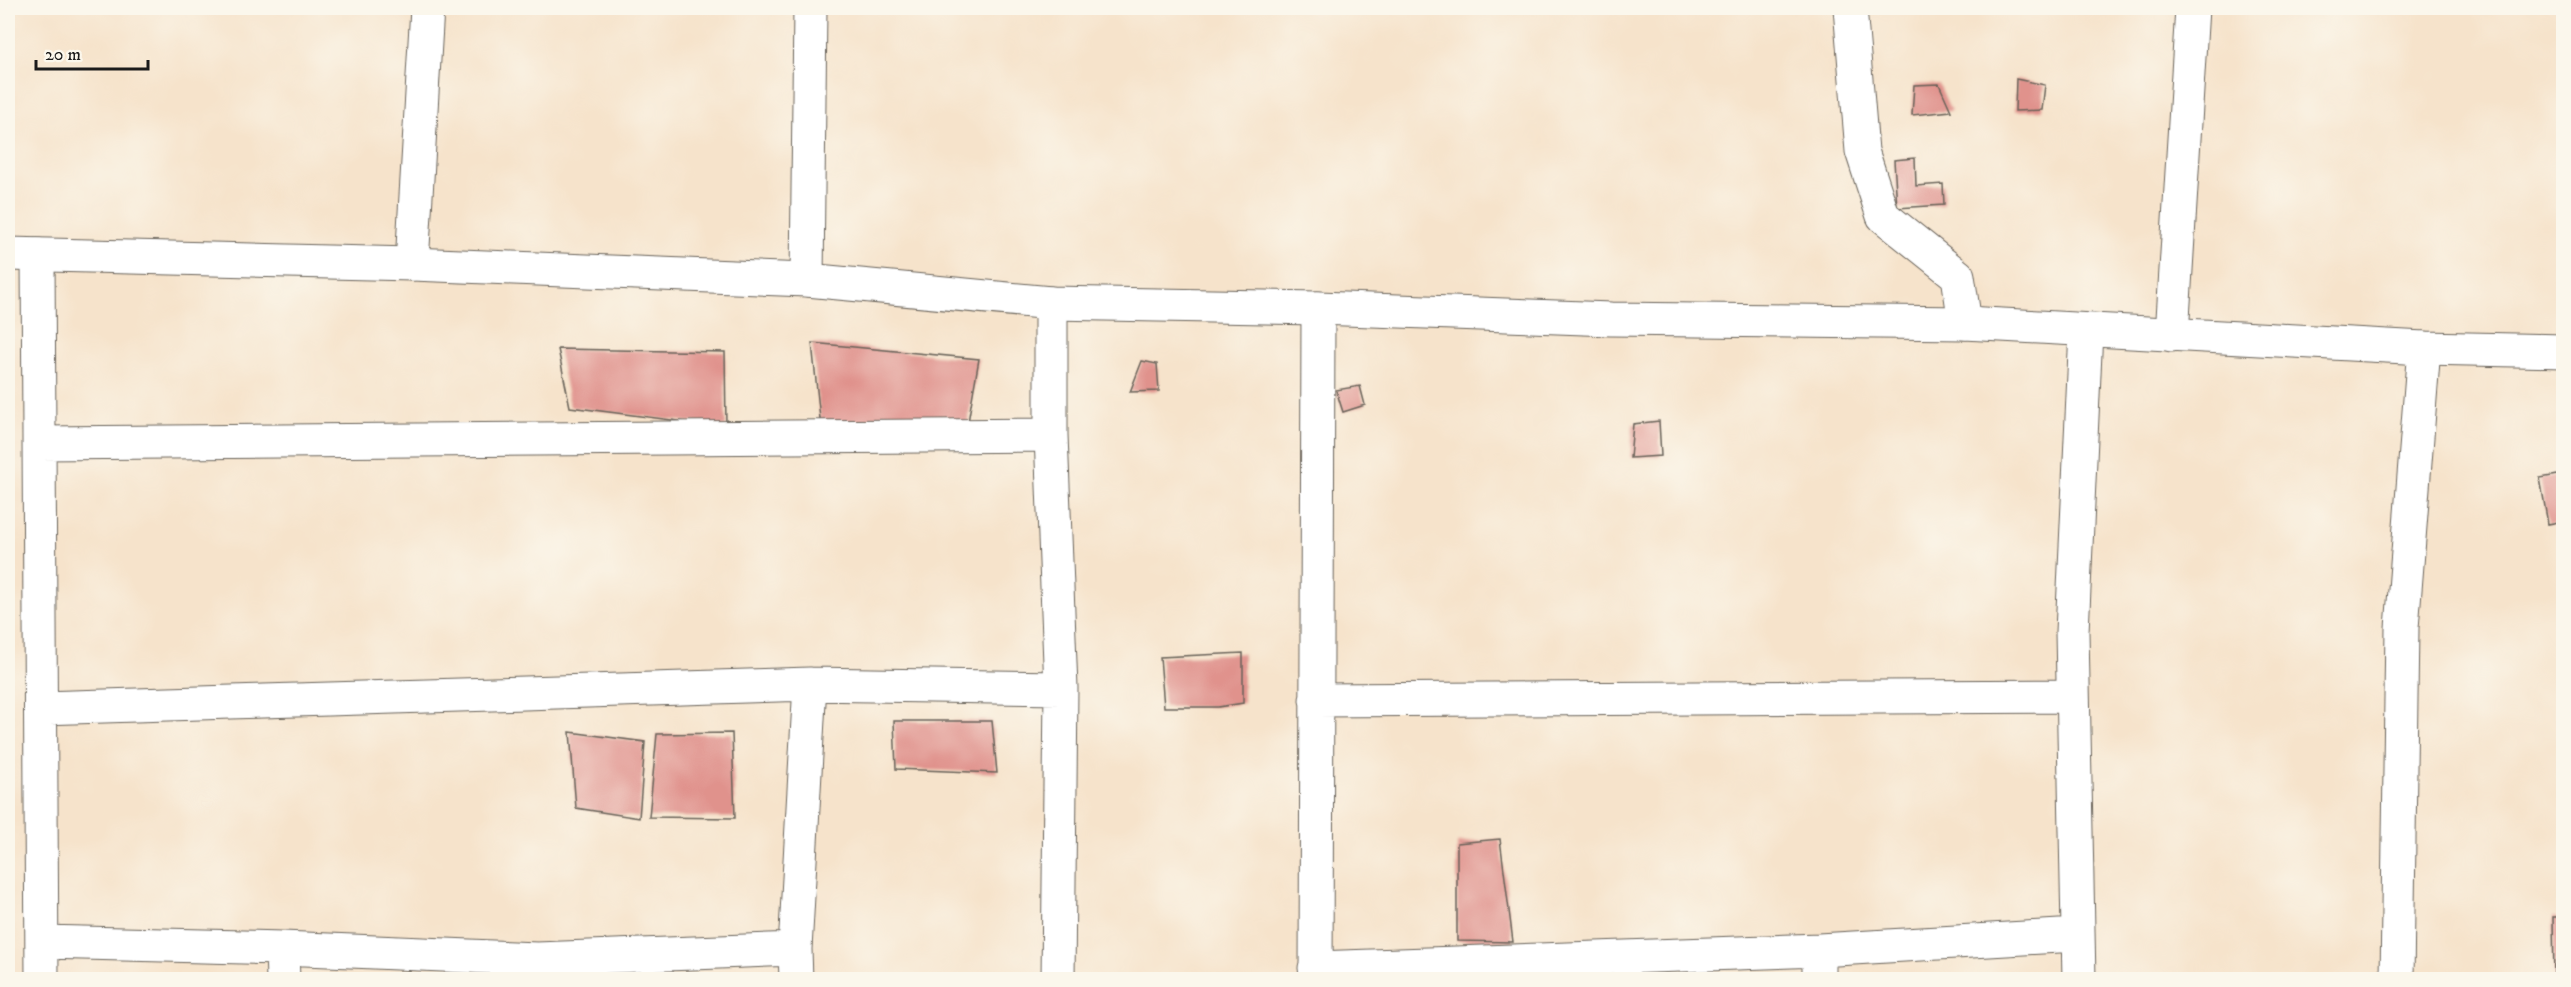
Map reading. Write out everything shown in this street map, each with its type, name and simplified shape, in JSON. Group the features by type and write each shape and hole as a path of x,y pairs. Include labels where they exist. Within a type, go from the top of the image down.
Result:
{"street":[{"path":"412,264 427,8"},
{"path":"807,280 810,8"},
{"path":"1850,8 1862,150 1883,216 1958,276 1965,323"},
{"path":"2172,335 2192,8"},
{"path":"42,980 40,444 23,254 412,264 807,280 1051,303 1318,308 1611,319 1965,323 2424,348 2564,351"},
{"path":"1051,303 1051,435 1061,688 1058,980"},
{"path":"1318,308 1315,974 1819,965 2077,935"},
{"path":"2079,980 2072,696 2074,557 2086,331"},
{"path":"2397,980 2402,628 2424,348"},
{"path":"40,444 1051,435"},
{"path":"41,708 810,684 1061,688"},
{"path":"43,942 283,964 537,969 795,964 810,684"},
{"path":"1316,700 2072,696"}],"building":[{"path":"2016,79 2045,85 2042,110 2015,111"},
{"path":"1939,84 1951,111 1912,115 1914,85"},
{"path":"1915,158 1916,186 1943,184 1944,205 1897,208 1894,160"},
{"path":"812,343 979,359 968,422 821,428"},
{"path":"558,349 725,352 726,427 570,407"},
{"path":"1142,361 1157,364 1159,391 1130,392"},
{"path":"1360,386 1365,405 1343,412 1336,390"},
{"path":"1659,421 1661,456 1630,458 1633,424"},
{"path":"2564,474 2564,521 2548,524 2540,478"},
{"path":"1243,653 1243,703 1218,707 1164,707 1160,657"},
{"path":"894,721 992,721 997,773 896,769"},
{"path":"570,732 645,742 639,818 576,808"},
{"path":"732,733 735,818 649,817 657,734"},
{"path":"1500,839 1513,942 1457,941 1457,843"},
{"path":"2553,917 2564,917 2564,980 2554,980"}]}
